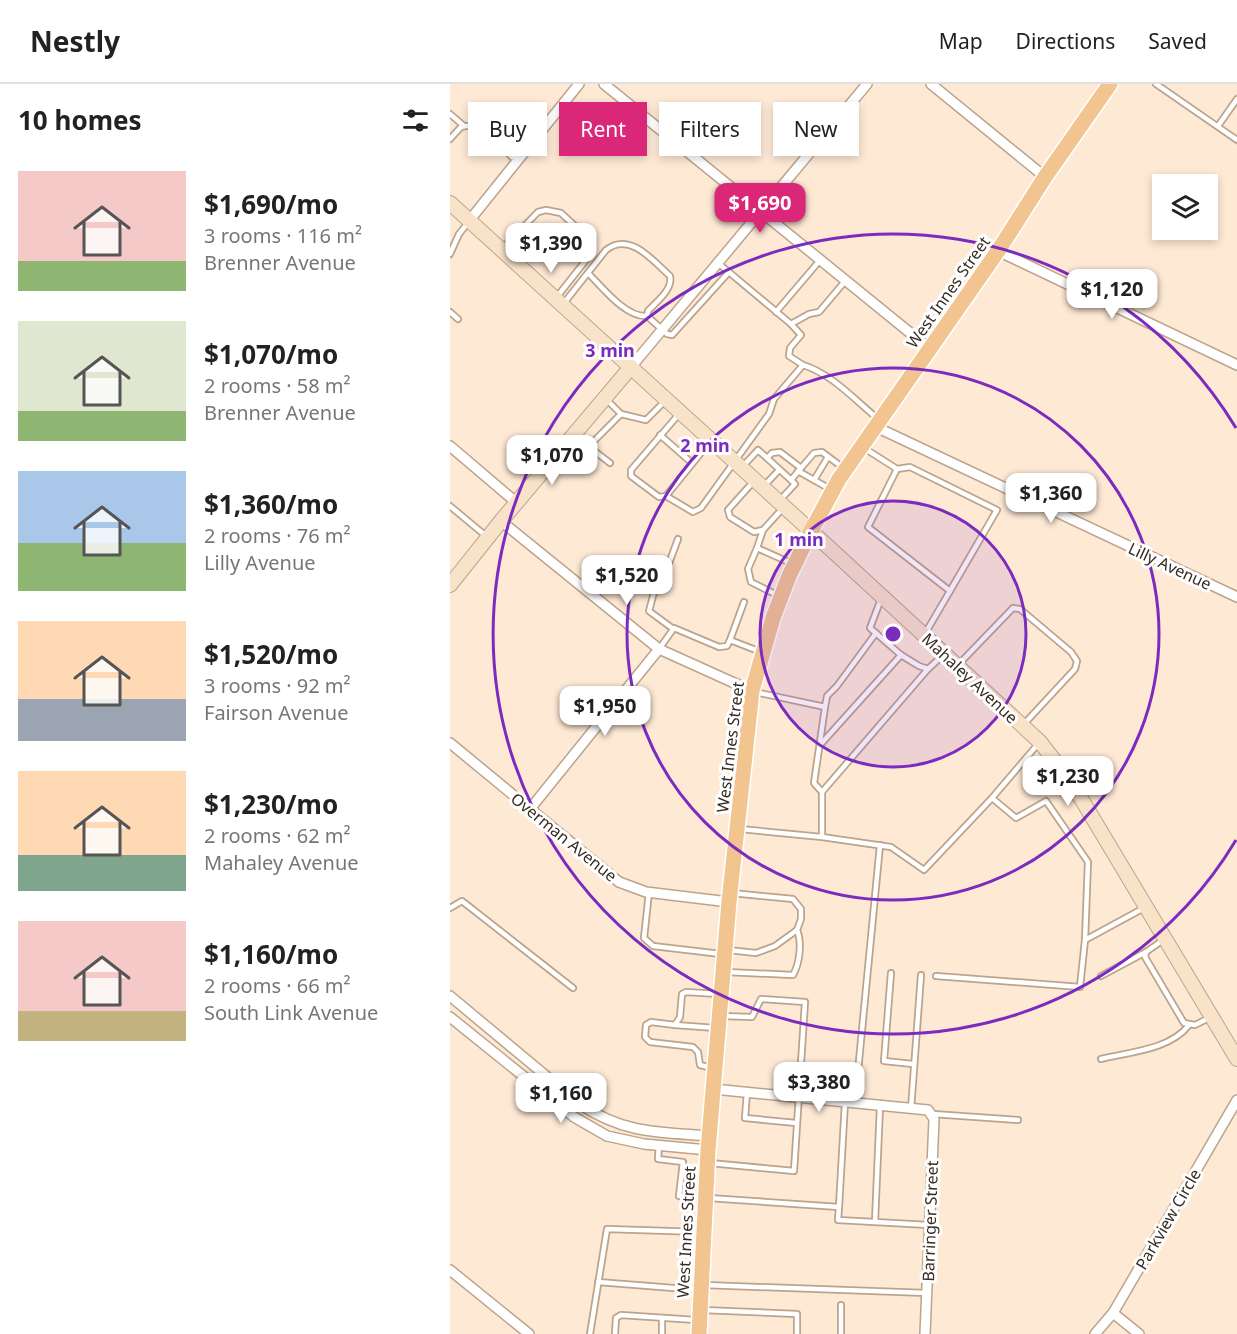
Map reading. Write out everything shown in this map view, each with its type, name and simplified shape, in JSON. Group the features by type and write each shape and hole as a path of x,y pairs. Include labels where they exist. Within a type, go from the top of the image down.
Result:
{"main road":[{"name":"West Innes Street","path":"700,1322 713,1089 730,897 752,691 781,597 811,531 846,470 999,251 1046,177 1110,84"}],"street":[{"path":"547,122 579,84"},
{"path":"604,84 762,210 930,349"},
{"path":"450,585 867,84"},
{"path":"931,84 1046,177"},
{"path":"469,221 520,156"},
{"name":"Mahaley Avenue","path":"450,203 1040,742 1071,782 1237,1059"},
{"path":"999,251 1237,365"},
{"name":"Lilly Avenue","path":"878,424 1237,597"},
{"path":"450,446 517,503"},
{"path":"501,521 659,649 752,691"},
{"path":"530,809 659,649"},
{"name":"Overman Avenue","path":"450,743 619,882 649,892 730,897"},
{"path":"450,996 581,1105 600,1117 619,1125 708,1150"},
{"path":"450,1017 574,1117 607,1136 622,1140 708,1150"},
{"path":"713,1089 929,1112"},
{"name":"Parkview Circle","path":"1095,1334 1113,1313 1237,1100"},
{"name":"Barringer Street","path":"925,1334 934,1119 929,1112"},
{"path":"450,1270 529,1334"},
{"path":"1113,1313 1139,1334"}],"lane":[{"path":"1156,84 1237,140"},
{"path":"1218,126 1237,99"},
{"path":"450,114 464,126"},
{"path":"450,139 464,126 468,125"},
{"path":"501,250 538,212 546,210 561,213 589,239 592,250 559,302"},
{"path":"450,254 459,234 469,221"},
{"path":"559,302 588,273 606,250 615,244 627,244 642,251 670,276 671,280 666,291 647,316"},
{"path":"776,312 821,259"},
{"path":"718,263 801,334 790,348 789,356 813,368 839,386 878,424"},
{"path":"588,273 627,310 640,316 647,316 667,334 672,335 729,272"},
{"path":"791,324 809,314 819,312 846,280"},
{"path":"701,283 711,292"},
{"path":"450,312 458,318"},
{"path":"680,412 631,470 631,476 659,497 666,496 693,512 700,508 738,465 769,414 774,399 803,365"},
{"path":"605,398 621,414 646,420 667,400"},
{"path":"589,446 621,414"},
{"path":"574,435 610,463"},
{"path":"660,435 692,463"},
{"path":"666,496 711,440"},
{"path":"862,447 897,469 910,467 998,510 924,636"},
{"path":"738,465 758,450 795,484 763,530 748,569 751,582 781,597"},
{"path":"766,458 772,453 780,452 800,470 833,491"},
{"path":"790,480 814,453 822,452 846,470"},
{"path":"814,480 828,457"},
{"path":"897,469 868,527 950,591"},
{"path":"763,530 754,532 730,518 728,510 778,470"},
{"path":"450,506 488,538"},
{"path":"678,539 664,574 657,581 649,610 672,628 719,647 727,645 730,640 744,602"},
{"path":"757,549 795,565"},
{"path":"882,597 870,628 901,655 928,669"},
{"path":"958,666 1013,608 1020,609 1071,652 1077,661 1075,669 1022,726"},
{"path":"659,649 672,628"},
{"path":"822,792 814,783 827,696 876,633"},
{"path":"730,640 764,652"},
{"path":"822,837 822,792 928,669 944,654"},
{"path":"820,745 901,655"},
{"path":"752,691 825,707"},
{"path":"738,829 822,837 891,847 924,870 992,798 1040,742"},
{"path":"936,976 1080,987 1085,940 1088,862 1046,801 1016,818 992,798"},
{"path":"880,845 838,1220 929,1225"},
{"path":"649,892 644,938 653,946 725,952 762,952 775,946 797,930 801,919 801,909 793,899 730,897"},
{"path":"450,908 462,901 573,988"},
{"path":"1085,940 1146,907"},
{"path":"723,972 793,975 797,967 800,939 797,930"},
{"path":"1101,976 1165,939"},
{"path":"1146,951 1145,957 1184,1023 1195,1025 1211,1016"},
{"path":"891,973 884,1061 913,1064"},
{"path":"911,1109 921,975"},
{"path":"675,1025 680,1017 682,994 686,992 721,994"},
{"path":"708,1150 794,1172 806,1002 761,999 752,1017 675,1025 646,1024 645,1037 650,1042 693,1047 698,1052 700,1065 715,1068"},
{"path":"1101,1059 1164,1044 1182,1035 1189,1025"},
{"path":"747,1092 745,1118 796,1123"},
{"path":"875,1222 880,1106"},
{"path":"929,1112 1018,1120"},
{"path":"659,1145 658,1159 683,1162 679,1196 839,1207"},
{"path":"590,1334 607,1229 704,1232"},
{"path":"598,1282 927,1293"},
{"path":"841,1305 841,1334"},
{"path":"615,1334 616,1318 621,1315 700,1322 797,1314 797,1334"},
{"path":"662,1318 662,1334"}]}
